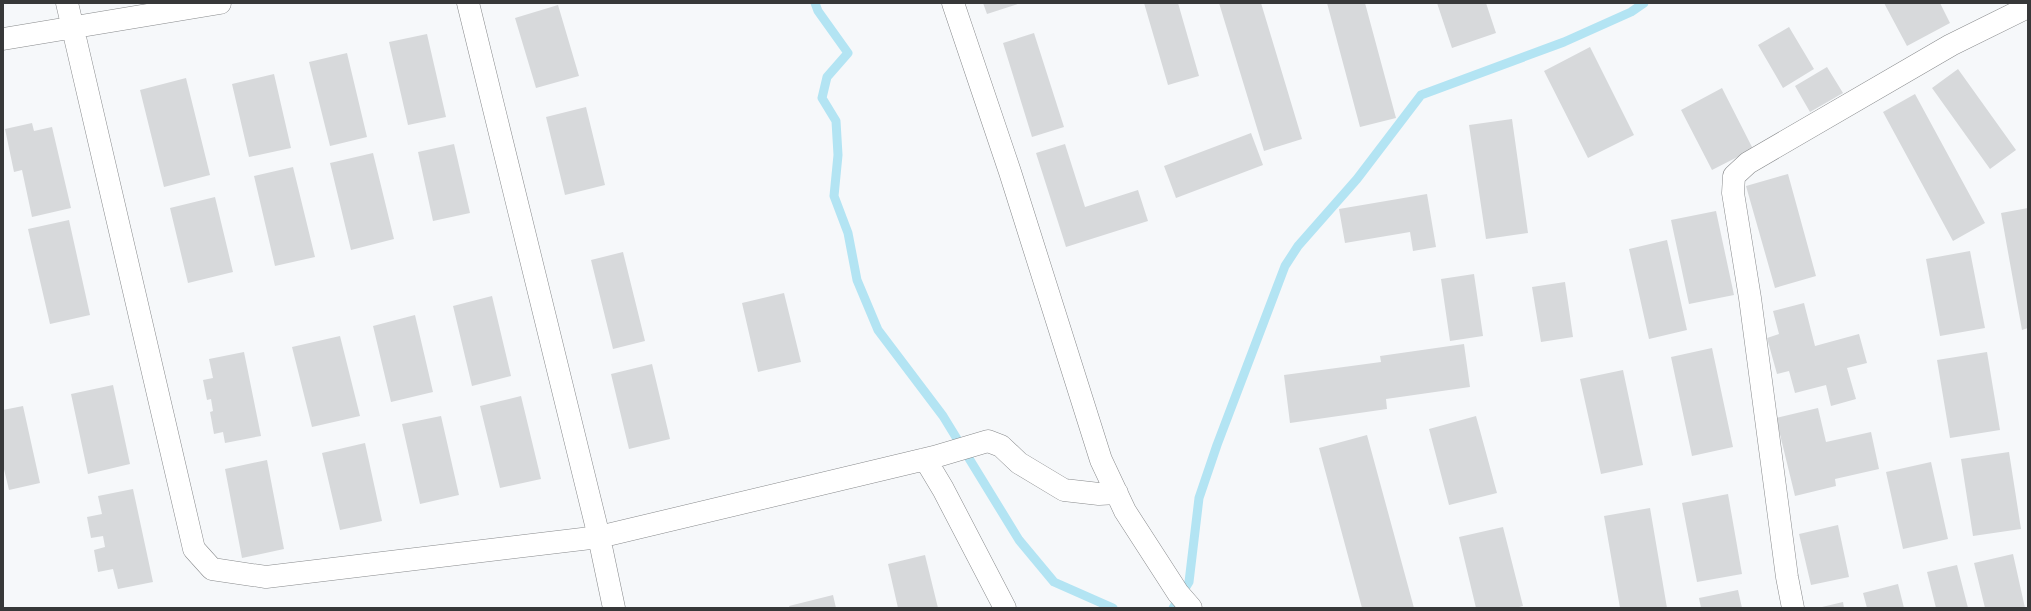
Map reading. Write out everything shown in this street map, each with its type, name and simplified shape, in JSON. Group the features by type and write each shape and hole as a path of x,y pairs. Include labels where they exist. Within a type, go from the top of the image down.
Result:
{"street":[{"path":"67,3 194,549 212,570 266,578 599,537 929,458 988,441 1001,446 1019,463 1064,490 1099,494 1117,493"},
{"path":"3,39 220,3"},
{"path":"468,3 599,537 614,608"},
{"path":"953,3 1010,172 1101,460 1125,511 1185,601"},
{"path":"1793,608 1734,193 1734,176 1748,163 1950,45 2028,7"},
{"path":"929,458 943,489 1005,608"}],"building":[{"path":"983,3 1021,3 987,14"},
{"path":"1144,3 1178,3 1199,76 1168,85"},
{"path":"1219,3 1261,3 1302,139 1264,151"},
{"path":"1327,3 1365,3 1396,118 1360,127"},
{"path":"1437,3 1486,3 1496,33 1452,48"},
{"path":"1884,3 1940,3 1950,23 1907,46"},
{"path":"558,5 579,76 536,88 515,18"},
{"path":"1789,27 1814,69 1783,88 1758,45"},
{"path":"1034,33 1064,127 1032,137 1003,43"},
{"path":"427,34 446,117 408,125 389,42"},
{"path":"1590,47 1634,135 1588,158 1544,71"},
{"path":"347,53 367,137 330,146 309,62"},
{"path":"1827,67 1843,93 1810,112 1795,86"},
{"path":"1958,69 2016,150 1990,169 1932,88"},
{"path":"274,74 291,148 249,157 232,84"},
{"path":"186,78 210,175 164,187 140,90"},
{"path":"1722,88 1753,149 1712,170 1681,110"},
{"path":"1915,94 1985,223 1953,241 1883,112"},
{"path":"586,107 605,185 565,195 546,117"},
{"path":"1512,119 1528,233 1486,239 1469,125"},
{"path":"32,123 34,131 52,127 71,208 32,217 22,170 14,172 5,129"},
{"path":"1251,133 1263,165 1176,198 1164,166"},
{"path":"454,144 470,213 433,221 418,152"},
{"path":"1065,144 1085,207 1138,190 1148,221 1066,247 1036,153"},
{"path":"373,153 394,239 351,250 330,163"},
{"path":"293,167 315,257 275,266 254,176"},
{"path":"1788,174 1816,276 1775,288 1746,186"},
{"path":"1427,194 1436,247 1413,251 1410,232 1345,243 1339,209"},
{"path":"215,197 233,272 188,283 170,208"},
{"path":"2028,208 2028,328 2022,330 2001,213"},
{"path":"1716,211 1734,295 1689,304 1671,220"},
{"path":"69,220 90,315 50,324 28,229"},
{"path":"1667,240 1687,330 1649,339 1629,249"},
{"path":"1970,251 1985,328 1940,336 1926,259"},
{"path":"623,252 645,341 613,349 591,260"},
{"path":"1474,274 1483,336 1450,341 1441,279"},
{"path":"1565,282 1573,337 1541,342 1532,287"},
{"path":"784,293 801,362 758,372 742,303"},
{"path":"492,296 511,376 472,386 453,306"},
{"path":"1804,303 1815,346 1859,334 1867,363 1847,368 1856,399 1831,406 1826,385 1795,393 1789,371 1777,374 1767,338 1779,334 1773,311"},
{"path":"415,315 433,392 391,402 373,326"},
{"path":"340,336 360,416 312,427 292,347"},
{"path":"1464,344 1470,387 1386,399 1387,409 1290,423 1284,375 1381,362 1380,356"},
{"path":"1712,348 1733,447 1692,456 1671,357"},
{"path":"244,352 261,436 225,443 223,432 214,434 210,412 213,411 211,399 207,400 203,380 213,378 209,359"},
{"path":"1987,352 2000,430 1950,438 1937,360"},
{"path":"652,364 670,439 629,449 611,374"},
{"path":"1623,370 1643,465 1601,474 1580,379"},
{"path":"113,385 130,464 88,474 71,394"},
{"path":"521,396 541,479 500,488 480,406"},
{"path":"23,406 40,483 9,490 3,465 3,410"},
{"path":"1818,408 1826,442 1871,432 1879,469 1835,479 1836,486 1795,496 1776,418"},
{"path":"441,416 459,495 420,504 402,424"},
{"path":"1476,416 1497,493 1449,505 1429,429"},
{"path":"1367,435 1414,608 1362,608 1319,448"},
{"path":"365,443 382,521 340,530 322,453"},
{"path":"2009,452 2021,529 1973,536 1961,459"},
{"path":"267,460 284,549 242,558 225,469"},
{"path":"1931,462 1948,539 1903,549 1886,472"},
{"path":"133,489 153,582 118,589 113,569 98,572 94,550 105,547 103,536 91,538 87,517 102,514 98,496"},
{"path":"1728,494 1742,574 1697,582 1682,503"},
{"path":"1650,508 1667,608 1620,608 1604,516"},
{"path":"1838,525 1849,577 1811,585 1799,534"},
{"path":"1503,527 1523,606 1515,608 1476,608 1459,537"},
{"path":"2013,554 2025,608 1985,608 1974,563"},
{"path":"925,555 938,608 898,608 888,564"},
{"path":"1957,565 1968,608 1936,608 1927,572"},
{"path":"1898,584 1904,608 1867,608 1863,593"},
{"path":"1738,590 1742,608 1701,608 1699,598"},
{"path":"833,595 836,608 790,608 789,606"},
{"path":"1843,602 1844,608 1822,608 1822,607"}],"waterway":[{"path":"815,3 818,11 848,53 827,77 822,98 836,121 838,155 834,196 848,233 857,280 878,330 943,416 1019,540 1054,582 1113,608"},
{"path":"1173,608 1189,582 1199,498 1217,445 1285,266 1298,246 1357,179 1421,95 1564,42 1631,12 1644,3"}]}
